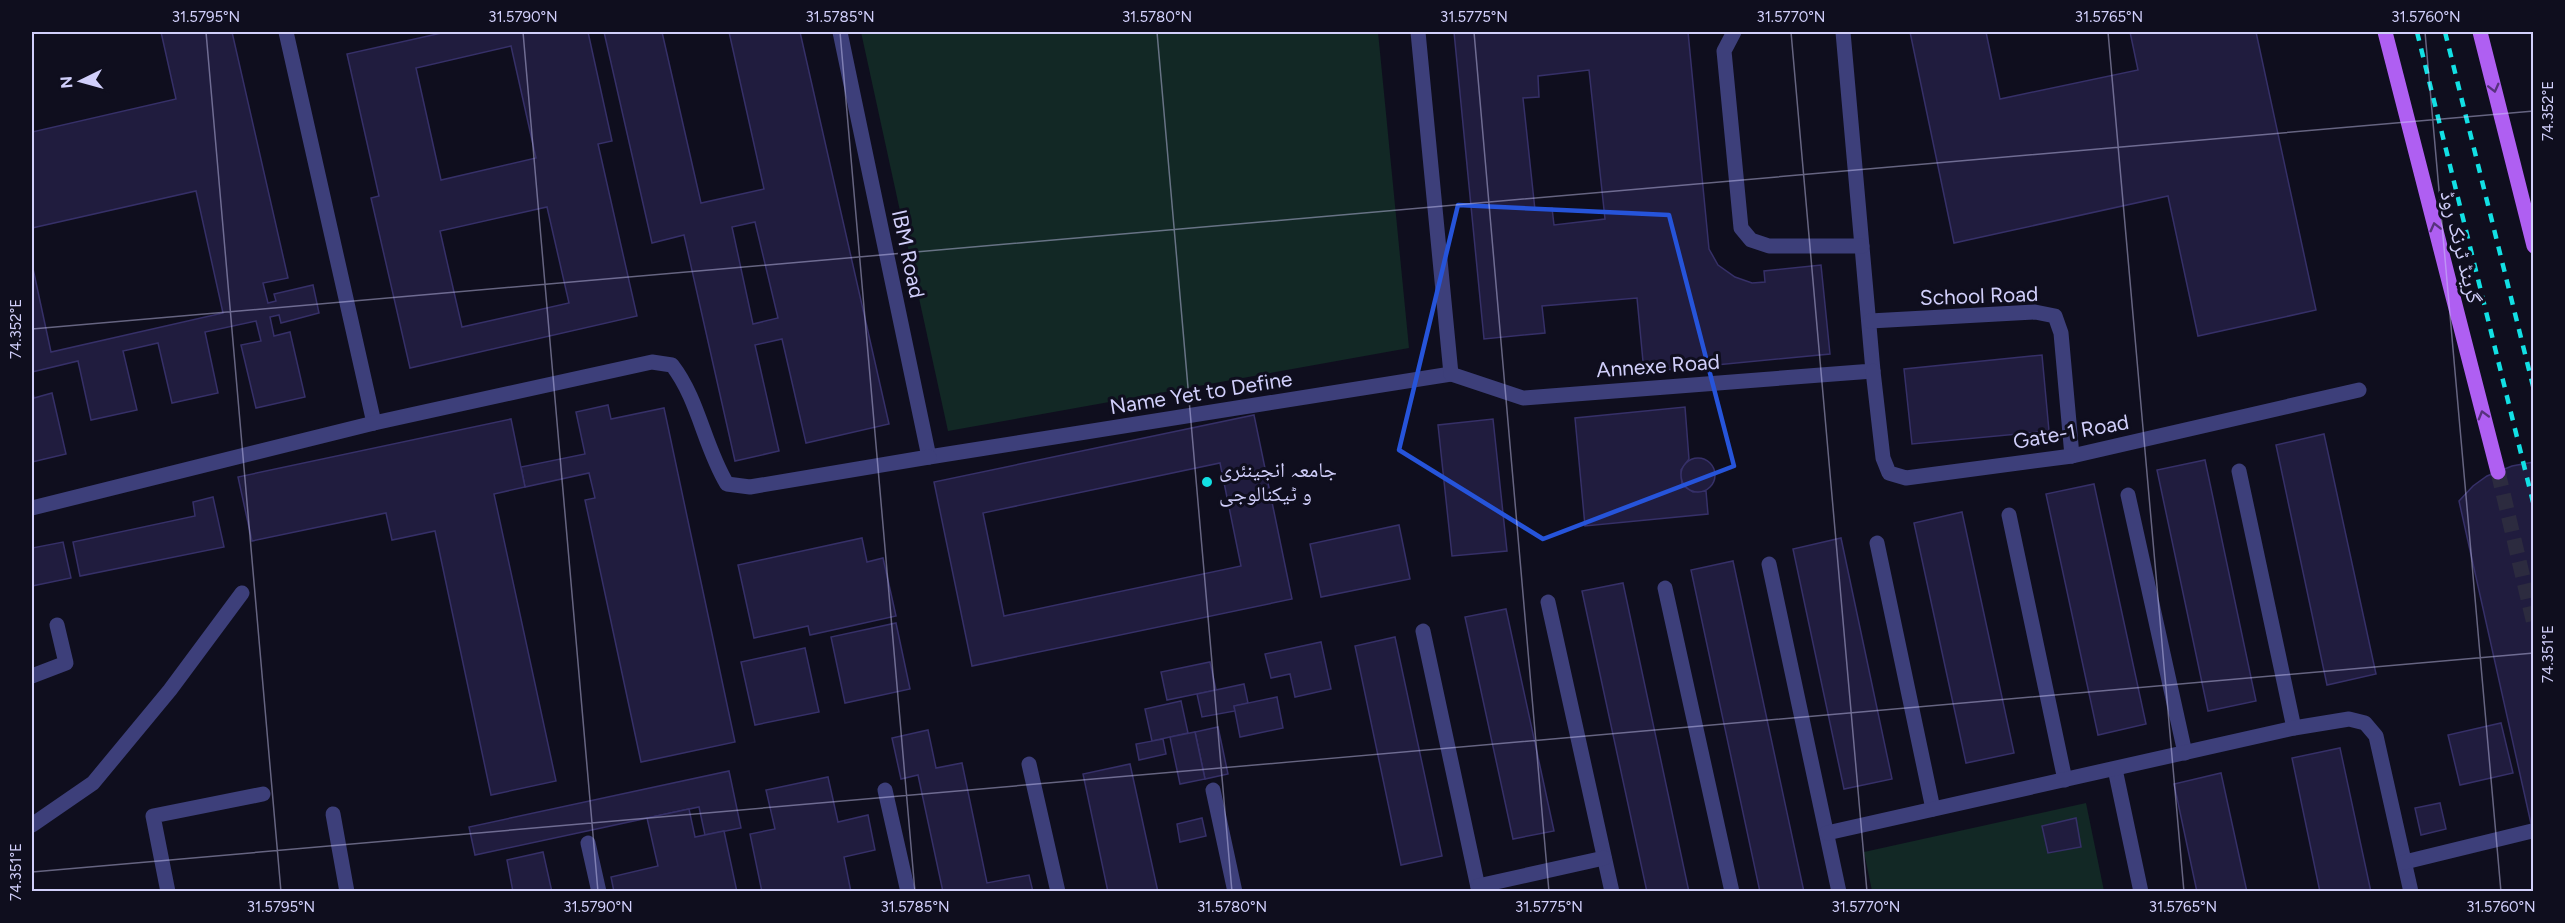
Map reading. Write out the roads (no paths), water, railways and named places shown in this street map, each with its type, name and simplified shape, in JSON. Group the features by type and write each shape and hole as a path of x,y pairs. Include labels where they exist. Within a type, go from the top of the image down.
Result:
{"main road":[{"name":"گرینڈ ٹرنک روڈ","path":"2385,32 2498,472"},
{"path":"2480,32 2534,246"}],"street":[{"path":"286,32 374,423"},
{"name":"IBM Road","path":"840,32 929,457"},
{"path":"1418,32 1451,374"},
{"path":"1734,32 1725,51 1741,228 1750,240 1769,246 1862,246"},
{"path":"1843,32 1873,371"},
{"name":"School Road","path":"1870,321 2035,312 2055,316 2061,333 2072,456"},
{"path":"32,507 374,423 652,362 672,364 685,382 716,465 727,484 750,487 929,457"},
{"name":"Annexe Road","path":"1451,374 1523,398 1873,371"},
{"name":"Gate-1 Road","path":"1873,371 1883,458 1889,472 1906,478 2072,456 2359,390"},
{"name":"Name Yet to Define","path":"929,457 1451,374"},
{"path":"2239,471 2294,728"},
{"path":"2128,495 2185,753"},
{"path":"2009,515 2065,780"},
{"path":"1877,543 1934,809"},
{"path":"1769,564 1839,891"},
{"path":"1665,588 1732,891"},
{"path":"32,825 93,783 170,690 242,593"},
{"path":"1548,602 1612,891"},
{"path":"32,676 66,663 57,625"},
{"path":"1423,631 1478,889 1604,858"},
{"path":"1827,832 2294,728 2349,718 2365,723 2376,736 2411,891"},
{"path":"1029,765 1058,891"},
{"path":"2115,769 2141,891"},
{"path":"885,790 908,891"},
{"path":"1213,790 1235,891"},
{"path":"168,891 153,816 263,794"},
{"path":"333,814 347,891"},
{"path":"2405,862 2532,831"},
{"path":"588,843 599,891"}],"tunnel":[{"path":"2498,472 2534,624"}],"railway":[{"path":"2417,32 2534,506"},
{"path":"2445,32 2534,390"}],"place":[{"name":"جامعہ انجینئری و ٹیکنالوجی","path":"1207,482"}]}
